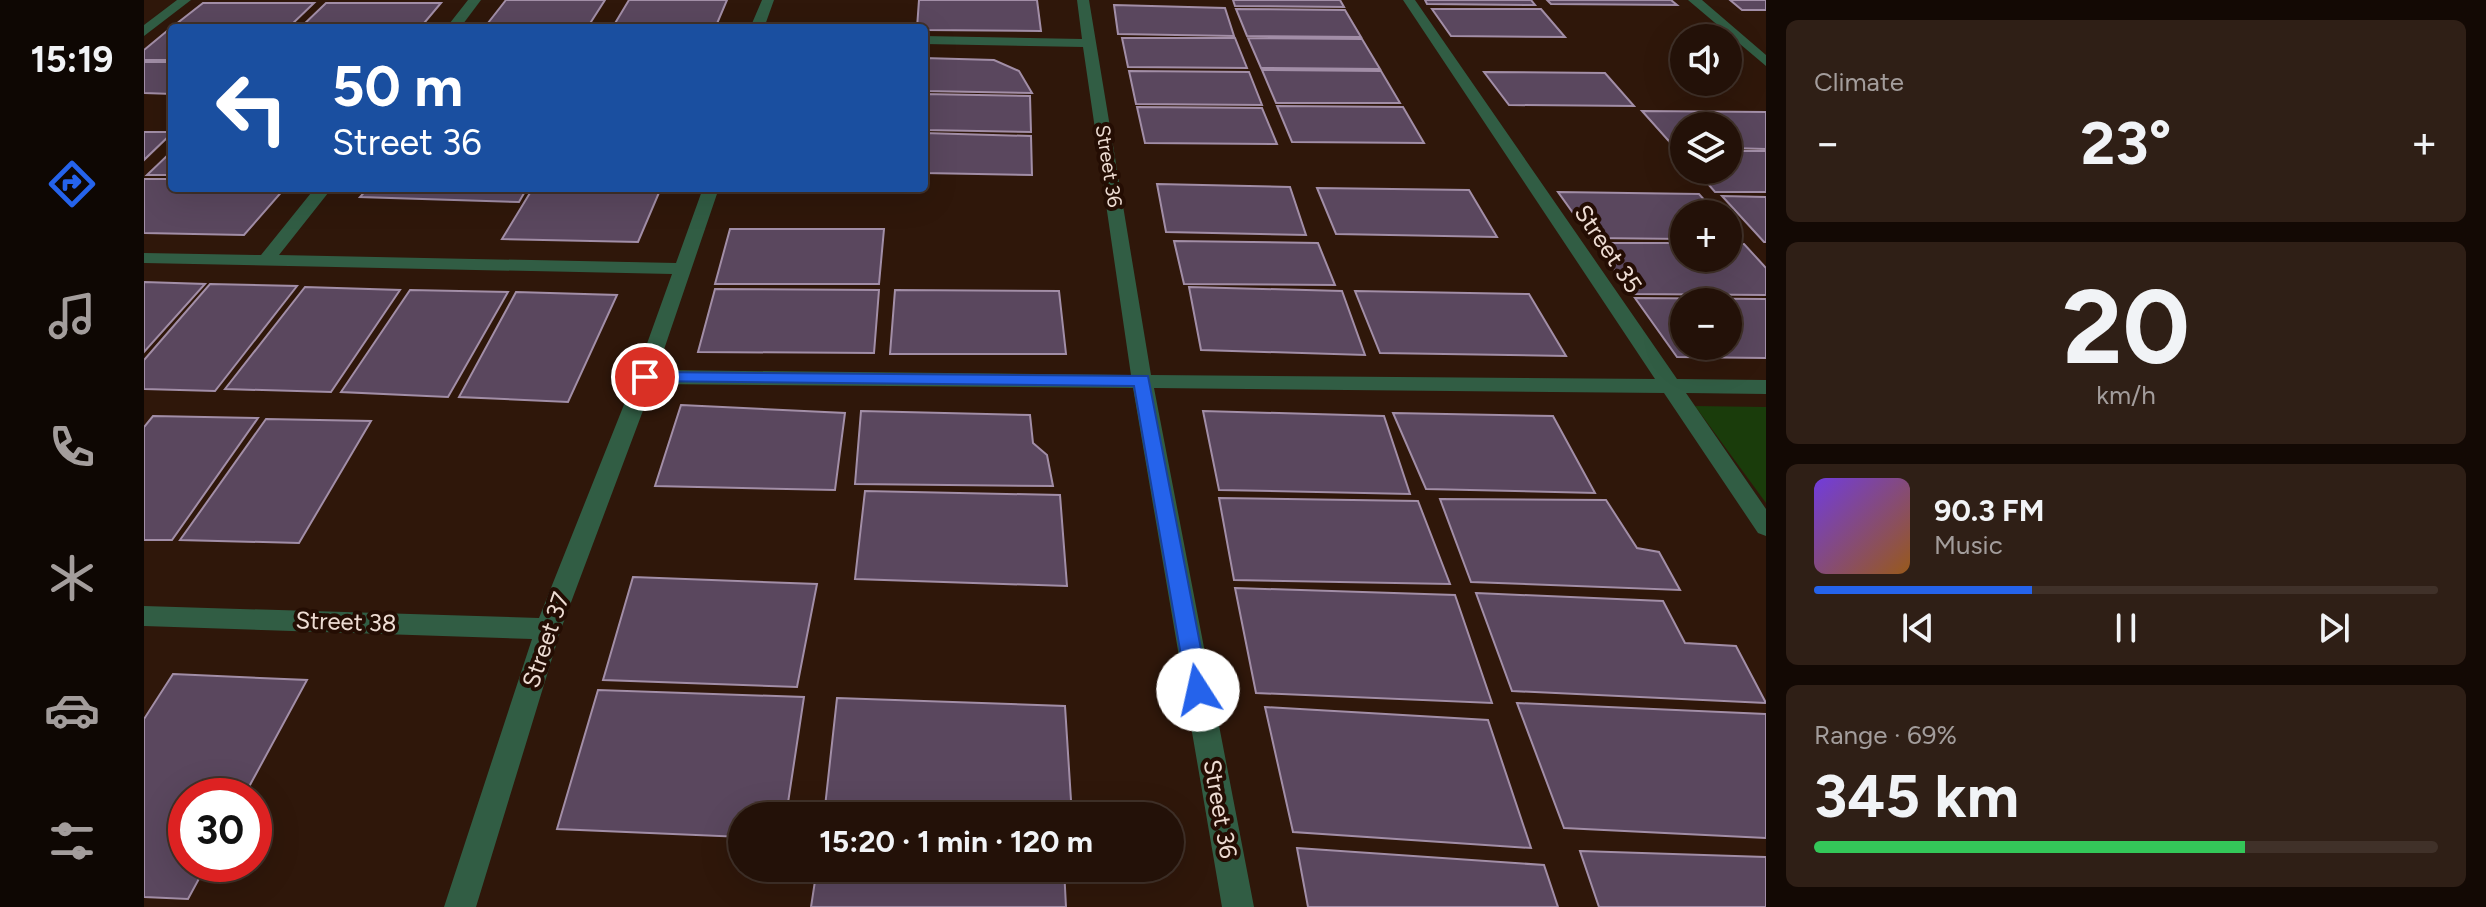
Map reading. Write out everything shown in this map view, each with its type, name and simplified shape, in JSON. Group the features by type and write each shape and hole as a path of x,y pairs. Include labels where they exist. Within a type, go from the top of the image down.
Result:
{"street":[{"path":"456,24 475,0"},
{"path":"759,24 768,0"},
{"name":"Street 36","path":"1083,0 1142,380 1238,907"},
{"name":"Street 35","path":"1409,0 1766,527"},
{"path":"1694,0 1766,62"},
{"path":"155,7 181,4"},
{"path":"144,32 181,4"},
{"path":"928,40 1090,43"},
{"path":"266,260 321,192"},
{"name":"Street 37","path":"460,907 548,629 645,377 710,192"},
{"path":"144,258 681,269"},
{"path":"645,377 1766,387"},
{"name":"Street 38","path":"144,616 548,629"}],"green space":[{"path":"1695,406 1766,407 1766,503"}],"building":[{"path":"506,0 605,0 590,24 488,23"},
{"path":"629,0 727,0 717,24 615,24"},
{"path":"919,0 1037,0 1041,31 928,30 928,24 917,24"},
{"path":"1233,0 1340,0 1344,7 1235,6"},
{"path":"1425,0 1531,0 1535,5 1427,4"},
{"path":"1547,0 1671,0 1677,5 1551,4"},
{"path":"1730,0 1766,0 1766,10 1742,10"},
{"path":"203,3 314,3 292,24 176,24"},
{"path":"326,3 441,3 423,24 304,24"},
{"path":"1114,5 1225,8 1234,36 1118,34"},
{"path":"1236,9 1345,10 1361,37 1247,36"},
{"path":"1432,9 1541,9 1565,37 1451,36"},
{"path":"168,31 168,60 144,60 144,50"},
{"path":"1122,38 1235,38 1247,68 1128,67"},
{"path":"1248,38 1362,39 1380,69 1261,68"},
{"path":"928,58 994,60 1019,71 1032,93 928,91"},
{"path":"144,62 168,62 168,94 144,93"},
{"path":"1262,70 1381,71 1400,103 1276,103"},
{"path":"1129,71 1249,72 1262,105 1136,104"},
{"path":"1484,72 1605,73 1634,106 1509,105"},
{"path":"928,94 1030,96 1031,132 928,130"},
{"path":"1277,106 1403,107 1424,143 1292,142"},
{"path":"1137,107 1262,108 1277,144 1145,143"},
{"path":"1642,111 1766,112 1766,149 1742,148 1742,112 1670,112 1670,142"},
{"path":"144,132 168,132 168,137 144,160"},
{"path":"928,133 1031,136 1032,175 928,173"},
{"path":"1742,151 1766,151 1766,192 1715,192 1708,184 1742,184"},
{"path":"168,155 168,175 147,175"},
{"path":"144,179 168,179 168,192 282,192 244,235 144,233"},
{"path":"1157,184 1290,187 1306,235 1166,232"},
{"path":"1317,188 1469,190 1497,237 1336,234"},
{"path":"364,192 525,192 519,202 360,197"},
{"path":"531,192 659,192 638,242 502,239"},
{"path":"1558,192 1699,194 1704,200 1670,200 1670,239 1591,238"},
{"path":"1722,196 1766,197 1766,242 1742,218 1742,200 1726,200"},
{"path":"730,229 884,229 879,284 715,284"},
{"path":"1174,241 1318,243 1335,285 1184,284"},
{"path":"1595,243 1670,243 1670,272 1742,272 1744,244 1766,268 1766,295 1742,295 1742,288 1670,288 1670,294 1632,294"},
{"path":"144,282 205,284 144,352"},
{"path":"210,284 297,286 215,391 144,389 144,360"},
{"path":"305,287 400,290 331,392 225,389"},
{"path":"1189,287 1342,291 1365,355 1201,350"},
{"path":"715,289 879,290 874,353 698,352"},
{"path":"410,290 508,292 448,397 341,392"},
{"path":"895,290 1059,291 1066,354 890,354"},
{"path":"1355,291 1529,294 1566,356 1380,353"},
{"path":"516,292 617,295 568,402 459,397"},
{"path":"1635,298 1670,298 1670,347"},
{"path":"1742,299 1766,299 1766,358 1742,358"},
{"path":"681,405 845,413 835,490 655,486"},
{"path":"861,411 1030,415 1033,443 1047,455 1053,486 855,484"},
{"path":"1203,411 1384,416 1410,494 1219,490"},
{"path":"1393,413 1553,416 1595,493 1426,489"},
{"path":"153,416 258,418 172,540 144,540 144,427"},
{"path":"266,419 371,421 299,543 180,540"},
{"path":"865,491 1060,495 1067,586 855,579"},
{"path":"1219,498 1418,501 1450,584 1234,580"},
{"path":"1440,499 1606,500 1637,548 1659,552 1680,590 1471,582"},
{"path":"633,577 817,584 797,687 603,680"},
{"path":"1235,588 1455,595 1492,703 1256,693"},
{"path":"1476,593 1663,601 1685,643 1736,646 1766,703 1512,691"},
{"path":"173,674 307,680 254,778 168,778 168,882 197,882 188,899 144,897 144,719"},
{"path":"598,690 804,697 788,802 728,802 728,836 557,829"},
{"path":"837,698 1065,706 1071,802 826,802"},
{"path":"1517,703 1766,714 1766,838 1564,828"},
{"path":"1265,707 1488,720 1531,848 1293,832"},
{"path":"1297,848 1544,865 1558,907 1308,907"},
{"path":"1580,851 1766,857 1766,907 1599,907"},
{"path":"815,882 1065,882 1066,907 811,907"}],"route":[{"path":"645,377 1142,380 1198,690"}]}
